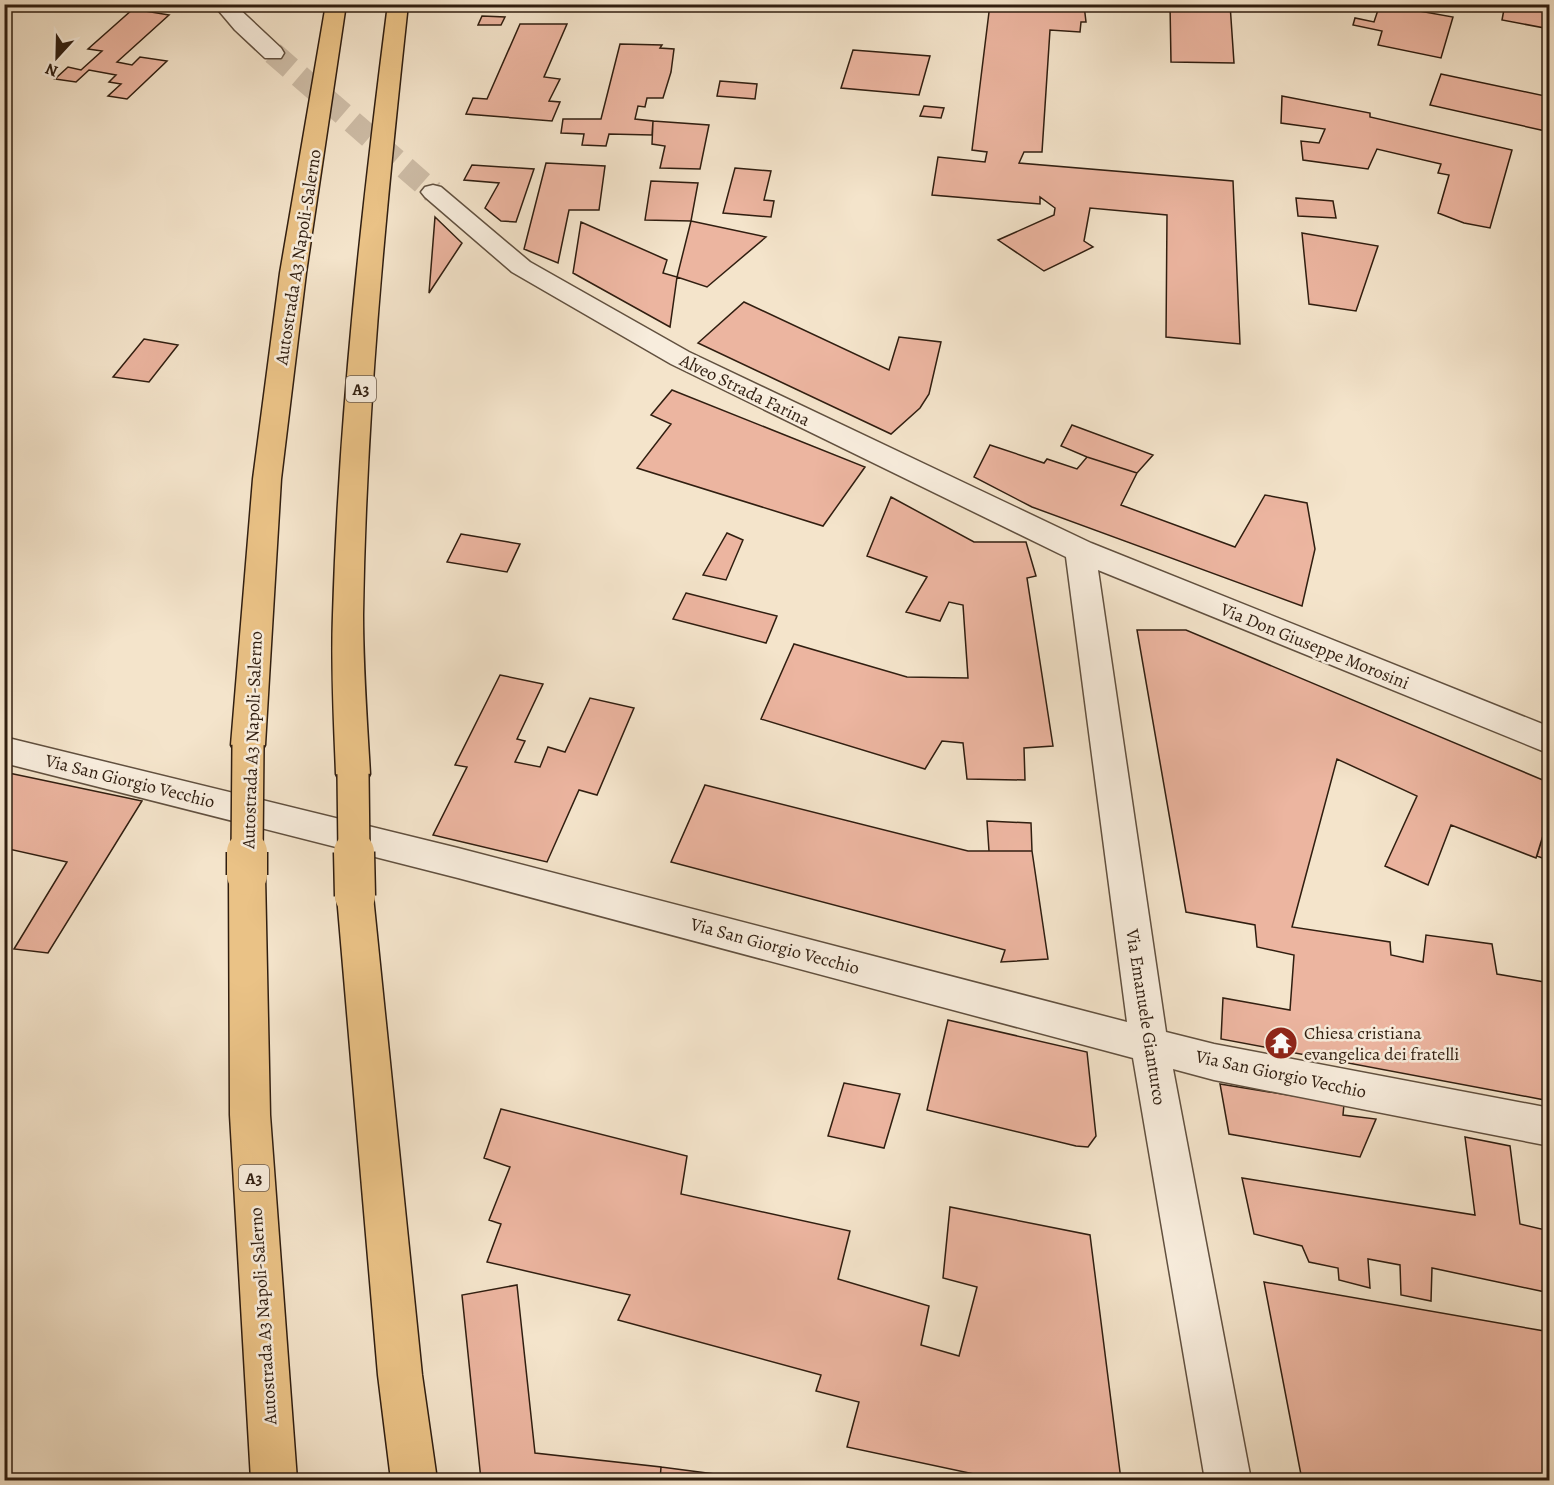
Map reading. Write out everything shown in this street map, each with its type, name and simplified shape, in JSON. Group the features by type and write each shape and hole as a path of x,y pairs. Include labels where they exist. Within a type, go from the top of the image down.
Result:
{"highway":[{"name":"Autostrada A3 Napoli-Salerno","path":"274,1480 250,1115 248,745 267,478 293,273 336,4"},
{"name":"A3","path":"398,4 365,338 348,617 355,896 399,1364 414,1480"}],"street":[{"path":"223,4 242,26 273,53"},
{"name":"Alveo Strada Farina","path":"434,192 521,267 680,358 1080,552"},
{"name":"Via Don Giuseppe Morosini","path":"1080,552 1550,741"},
{"name":"Via Emanuele Gianturco","path":"1080,552 1149,1043 1228,1480"},
{"name":"Via San Giorgio Vecchio","path":"4,750 447,860 1149,1043 1214,1062 1550,1127"}],"building":[{"path":"990,4 1084,5 1086,22 1081,22 1080,32 1050,30 1042,152 1024,152 1019,163 1233,181 1240,344 1166,337 1167,215 1090,208 1084,241 1093,247 1044,271 998,240 1054,215 1055,208 1040,197 1040,204 932,195 938,157 985,162 987,152 972,150"},
{"path":"1170,4 1230,4 1234,63 1171,62"},
{"path":"1380,4 1453,17 1441,58 1378,45 1382,31 1353,25 1355,18 1374,22"},
{"path":"1505,4 1550,4 1550,29 1502,20"},
{"path":"133,9 169,15 117,62 132,65 140,57 167,61 127,99 108,96 121,84 109,82 116,75 89,70 76,82 55,79 68,67 81,70 102,51 88,49"},
{"path":"482,16 505,17 501,25 478,25"},
{"path":"520,24 567,24 544,77 560,79 549,101 560,102 552,121 466,114 473,98 487,99"},
{"path":"620,44 662,45 660,48 674,49 671,72 663,98 647,98 645,107 638,106 635,119 653,121 652,135 609,134 606,146 582,145 584,134 561,133 563,119 601,119"},
{"path":"853,50 930,56 919,95 841,88"},
{"path":"1441,74 1550,97 1550,132 1430,105"},
{"path":"720,81 757,84 755,99 717,96"},
{"path":"1282,96 1370,113 1370,117 1512,150 1490,228 1464,223 1438,213 1449,175 1438,173 1441,164 1377,149 1368,169 1303,160 1301,141 1319,143 1325,129 1281,123"},
{"path":"924,106 944,108 941,118 920,116"},
{"path":"653,121 709,125 700,169 660,168 665,146 652,144"},
{"path":"546,163 605,166 599,210 569,210 558,263 524,249"},
{"path":"472,165 534,169 516,222 501,221 485,208 499,183 464,180"},
{"path":"735,168 771,171 764,200 774,201 771,217 723,213"},
{"path":"651,181 698,183 691,221 645,220"},
{"path":"1296,198 1333,201 1336,218 1298,216"},
{"path":"435,217 462,243 429,293"},
{"path":"691,221 766,237 707,287 677,277"},
{"path":"581,222 667,260 663,273 677,277 670,327 573,273"},
{"path":"1302,233 1378,246 1356,311 1309,304"},
{"path":"744,302 889,370 899,337 941,342 929,394 920,408 891,434 698,343"},
{"path":"144,339 178,345 149,382 113,377"},
{"path":"672,390 865,467 823,526 637,468 671,424 651,415"},
{"path":"1072,425 1153,455 1137,473 1087,457 1061,446"},
{"path":"990,445 1044,463 1047,459 1077,469 1087,457 1137,473 1121,505 1235,547 1265,495 1307,503 1315,549 1302,606 1032,507 974,477"},
{"path":"891,497 974,542 1026,542 1036,576 1027,578 1053,746 1024,748 1025,780 967,779 963,743 942,741 925,769 761,719 794,644 907,677 968,678 963,605 949,602 940,621 906,612 927,577 867,556"},
{"path":"727,533 743,540 726,580 703,575"},
{"path":"461,534 520,544 507,572 447,562"},
{"path":"686,593 777,616 766,643 673,619"},
{"path":"1137,630 1186,630 1550,783 1550,831 1545,829 1536,858 1451,825 1428,885 1385,866 1417,796 1337,759 1292,927 1390,942 1391,955 1423,962 1426,935 1492,944 1497,974 1550,983 1550,1101 1221,1039 1223,998 1290,1010 1294,955 1257,947 1255,925 1186,912"},
{"path":"500,675 543,684 517,739 525,741 515,762 540,767 548,747 565,752 590,698 634,708 597,795 579,790 547,862 433,835 467,767 455,765"},
{"path":"4,772 142,801 48,953 14,949 67,862 4,848"},
{"path":"705,785 968,851 1032,851 1048,959 1001,962 1005,950 671,862"},
{"path":"987,821 1031,823 1032,851 989,851"},
{"path":"1545,829 1550,831 1550,861 1537,856"},
{"path":"948,1020 1087,1052 1096,1136 1088,1147 927,1110"},
{"path":"844,1083 900,1094 884,1148 828,1136"},
{"path":"1220,1084 1344,1104 1343,1115 1376,1119 1360,1157 1229,1134"},
{"path":"501,1109 687,1156 681,1194 850,1231 838,1279 929,1306 921,1345 959,1356 977,1287 943,1278 950,1207 1090,1235 1121,1480 1002,1480 847,1447 859,1402 816,1391 821,1375 618,1320 630,1295 487,1262 501,1224 489,1220 510,1167 484,1158"},
{"path":"1465,1137 1510,1146 1520,1224 1550,1231 1550,1293 1432,1268 1431,1301 1401,1295 1400,1265 1368,1259 1370,1288 1339,1280 1338,1268 1309,1262 1302,1246 1254,1234 1242,1178 1475,1215"},
{"path":"1264,1282 1550,1332 1550,1480 1302,1480"},
{"path":"517,1285 535,1453 661,1467 660,1480 481,1480 462,1295"},
{"path":"661,1467 761,1480 660,1480"}],"tunnel":[{"path":"273,53 433,192"}],"place":[{"name":"Chiesa cristiana evangelica dei fratelli","path":"1281,1043"}]}
